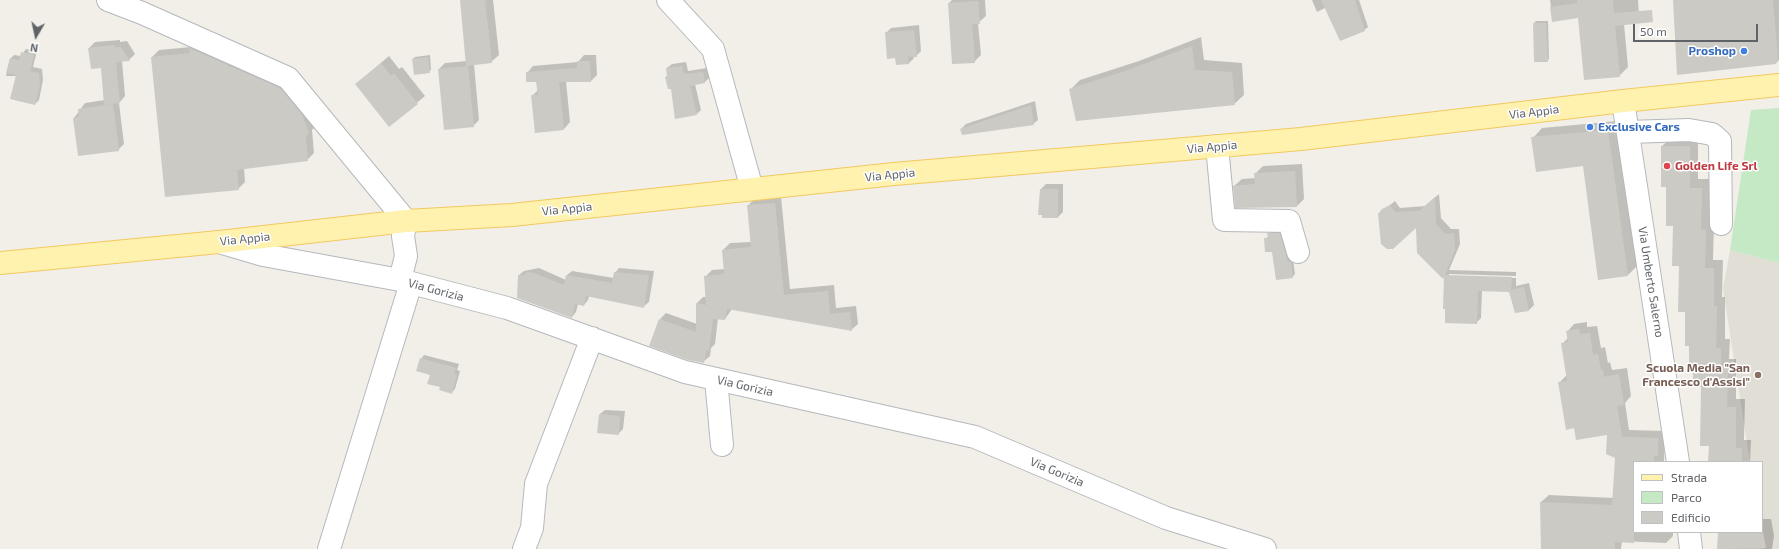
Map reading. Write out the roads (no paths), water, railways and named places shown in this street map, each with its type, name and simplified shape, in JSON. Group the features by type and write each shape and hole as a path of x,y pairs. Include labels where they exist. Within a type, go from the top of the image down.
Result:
{"main road":[{"name":"Via Appia","path":"0,263 219,242 406,221 512,215 894,174 1301,139 1624,101 1779,85"}],"street":[{"path":"108,0 142,13 288,78 406,221 403,236 406,256 406,282 329,549"},
{"path":"668,0 713,49 752,189"},
{"name":"Via Umberto Salerno","path":"1624,101 1678,461"},
{"path":"1628,132 1689,130 1712,134 1720,141 1721,224"},
{"path":"1217,146 1224,220 1289,221 1298,252"},
{"name":"Via Gorizia","path":"219,242 263,255 406,282 507,308 685,372 975,437 1166,518 1265,549"},
{"path":"524,549 532,528 536,484 592,338"},
{"path":"716,379 722,445"},
{"path":"1689,533 1691,549"}],"place":[{"name":"Proshop","path":"1744,51"},
{"name":"Exclusive Cars","path":"1590,127"},
{"name":"Golden Life Srl","path":"1667,166"},
{"name":"Scuola Media \"San Francesco d'Assisi\"","path":"1758,375"}]}
